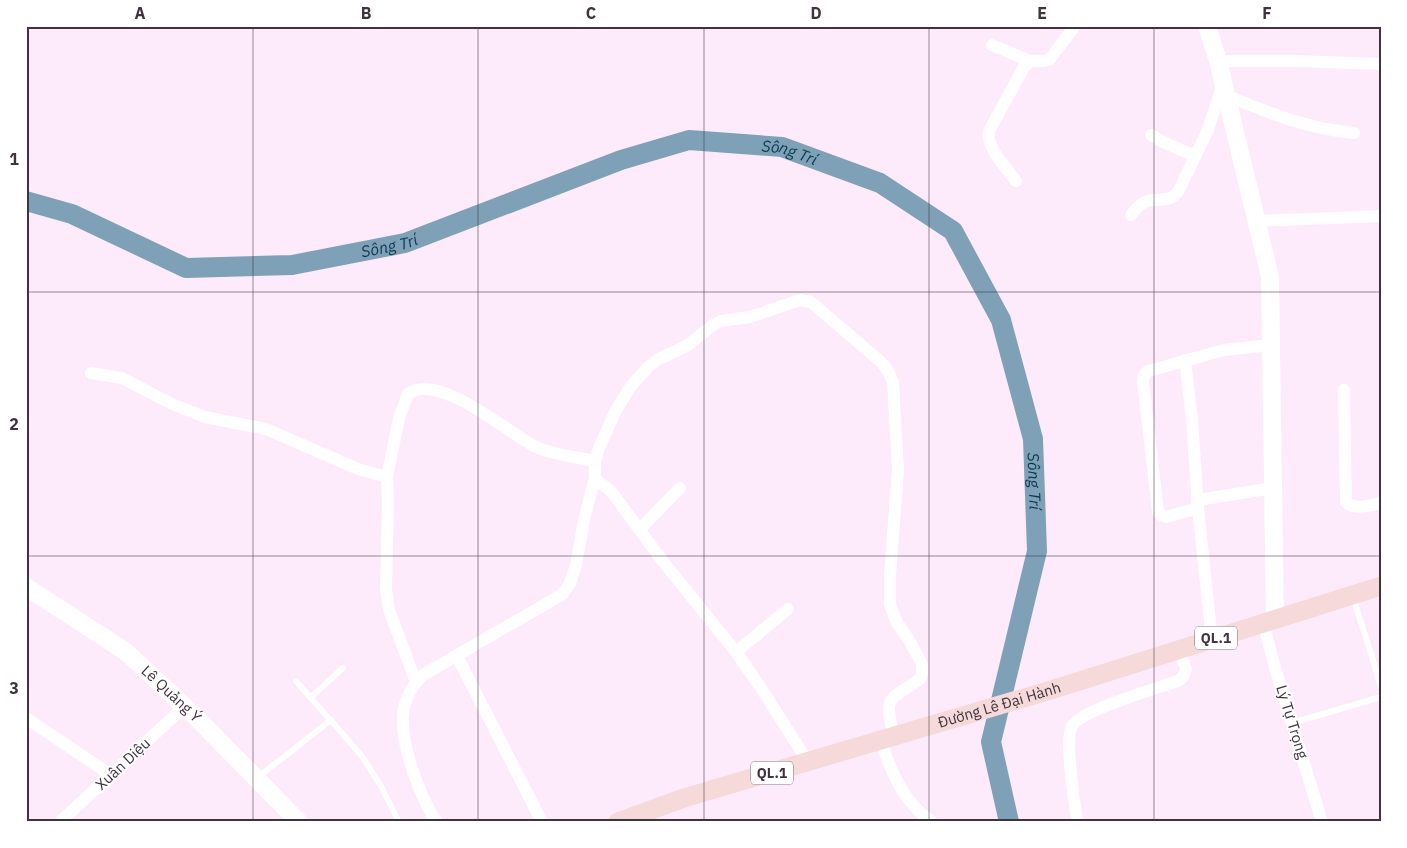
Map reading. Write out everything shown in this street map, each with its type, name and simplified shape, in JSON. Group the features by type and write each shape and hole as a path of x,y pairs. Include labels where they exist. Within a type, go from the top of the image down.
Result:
{"main road":[{"name":"Đường Lê Đại Hành","path":"618,822 684,798 928,728 1381,586"}],"street":[{"path":"992,45 1030,61 1044,61 1050,59 1075,26"},
{"path":"1207,26 1218,61 1270,277 1273,488 1269,621"},
{"path":"1016,182 991,146 988,136 1024,67 1030,61"},
{"path":"1218,61 1381,64"},
{"path":"1224,90 1297,123 1354,133"},
{"path":"1131,215 1141,204 1167,200 1174,196 1180,188 1207,132 1224,90"},
{"path":"1151,134 1163,142 1195,156"},
{"path":"1256,221 1381,216"},
{"path":"437,822 415,776 403,727 406,702 416,682 423,675 563,594 570,583 576,565 596,461 603,437 616,410 640,375 657,360 688,345 708,328 721,321 750,317 804,300 811,302 881,362 894,382 898,469 890,575 890,604 896,621 910,640 923,668 920,679 893,696 889,704 887,739 892,773 912,804 932,822"},
{"path":"1272,345 1224,350 1148,370 1144,375 1143,381 1158,512 1161,515 1166,517 1198,504 1273,488"},
{"path":"1185,360 1212,640"},
{"path":"91,373 122,378 172,404 205,417 266,429 358,469 387,477"},
{"path":"416,682 389,610 386,589 387,477 399,418 408,394 421,388 440,392 465,402 543,450 596,461"},
{"path":"1344,390 1346,502 1348,505 1353,506 1381,503"},
{"path":"594,479 611,491 661,559 736,652 808,762"},
{"path":"640,529 680,488"},
{"name":"Lê Quảng Ý","path":"26,587 125,651 185,706 299,822"},
{"path":"736,652 788,609"},
{"name":"Lý Tự Trọng","path":"1269,621 1275,668 1322,822"},
{"path":"1077,822 1069,740 1072,726 1090,712 1178,681 1183,677 1186,669 1179,650"},
{"path":"457,656 542,822"},
{"name":"Xuân Diệu","path":"60,822 185,706"},
{"path":"26,718 111,774"}],"lane":[{"path":"1352,595 1381,686"},
{"path":"311,698 343,668"},
{"path":"296,680 362,756 399,822"},
{"path":"1292,723 1381,697"},
{"path":"256,779 331,720"}],"waterway":[{"name":"Sông Trí","path":"26,201 72,214 186,268 292,265 405,243 621,160 689,140 782,147 880,183 953,231 1001,320 1033,439 1037,551 991,742 1009,822"}]}
